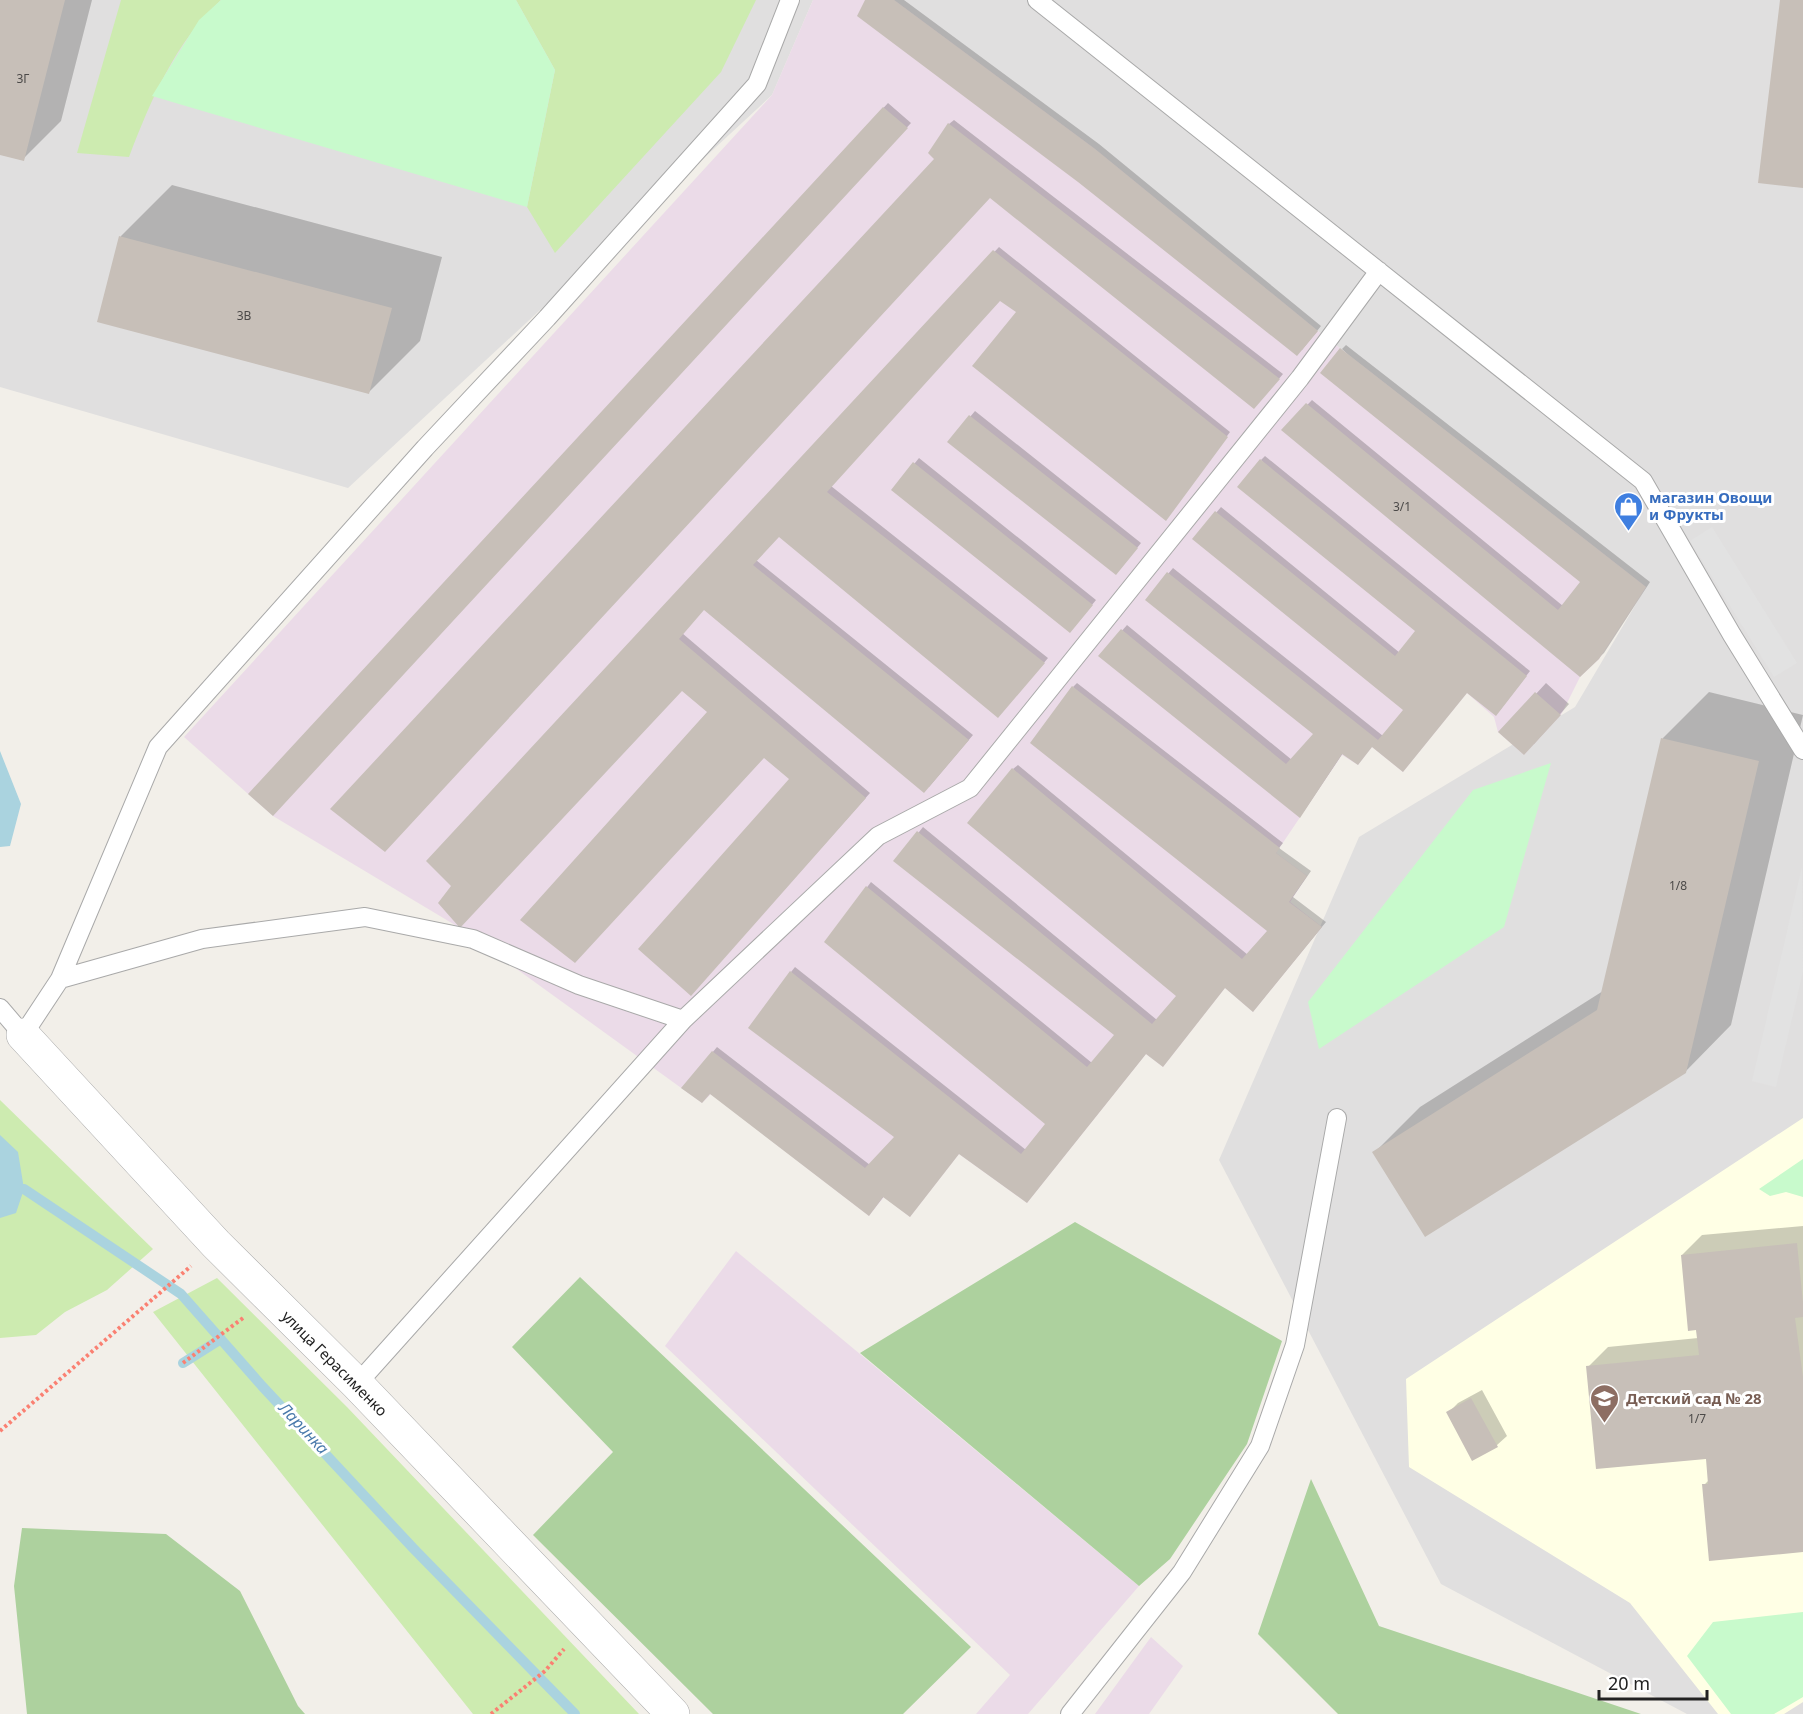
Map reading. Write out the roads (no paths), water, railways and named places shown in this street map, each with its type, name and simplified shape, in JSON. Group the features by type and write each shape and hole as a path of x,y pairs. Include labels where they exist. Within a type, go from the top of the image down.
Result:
{"street":[{"name":"улица Герасименко","path":"23,1035 216,1244 357,1384 673,1714"}],"lane":[{"path":"23,1035 60,979 159,747 425,448 547,318 758,84 790,0"},
{"path":"1036,0 1643,481 1732,635 1803,750"},
{"path":"357,1384 683,1020 878,836 970,788 1299,378 1379,271"},
{"path":"60,979 202,939 365,917 472,939 579,986 683,1020"},
{"name":"улица Герасименко","path":"0,1008 23,1035"},
{"path":"1070,1714 1182,1572 1260,1446 1295,1345 1337,1118"}],"water":[{"path":"0,751 21,804 10,846 0,847"},
{"path":"0,1135 18,1152 24,1189 16,1213 0,1218"}],"waterway":[{"name":"Ларинка","path":"24,1189 181,1294 262,1386 413,1548 575,1714"},
{"path":"183,1363 221,1339"}],"place":[{"name":"магазин Овощи и Фрукты","path":"1628,532"},
{"name":"Детский сад № 28","path":"1605,1424"}]}
